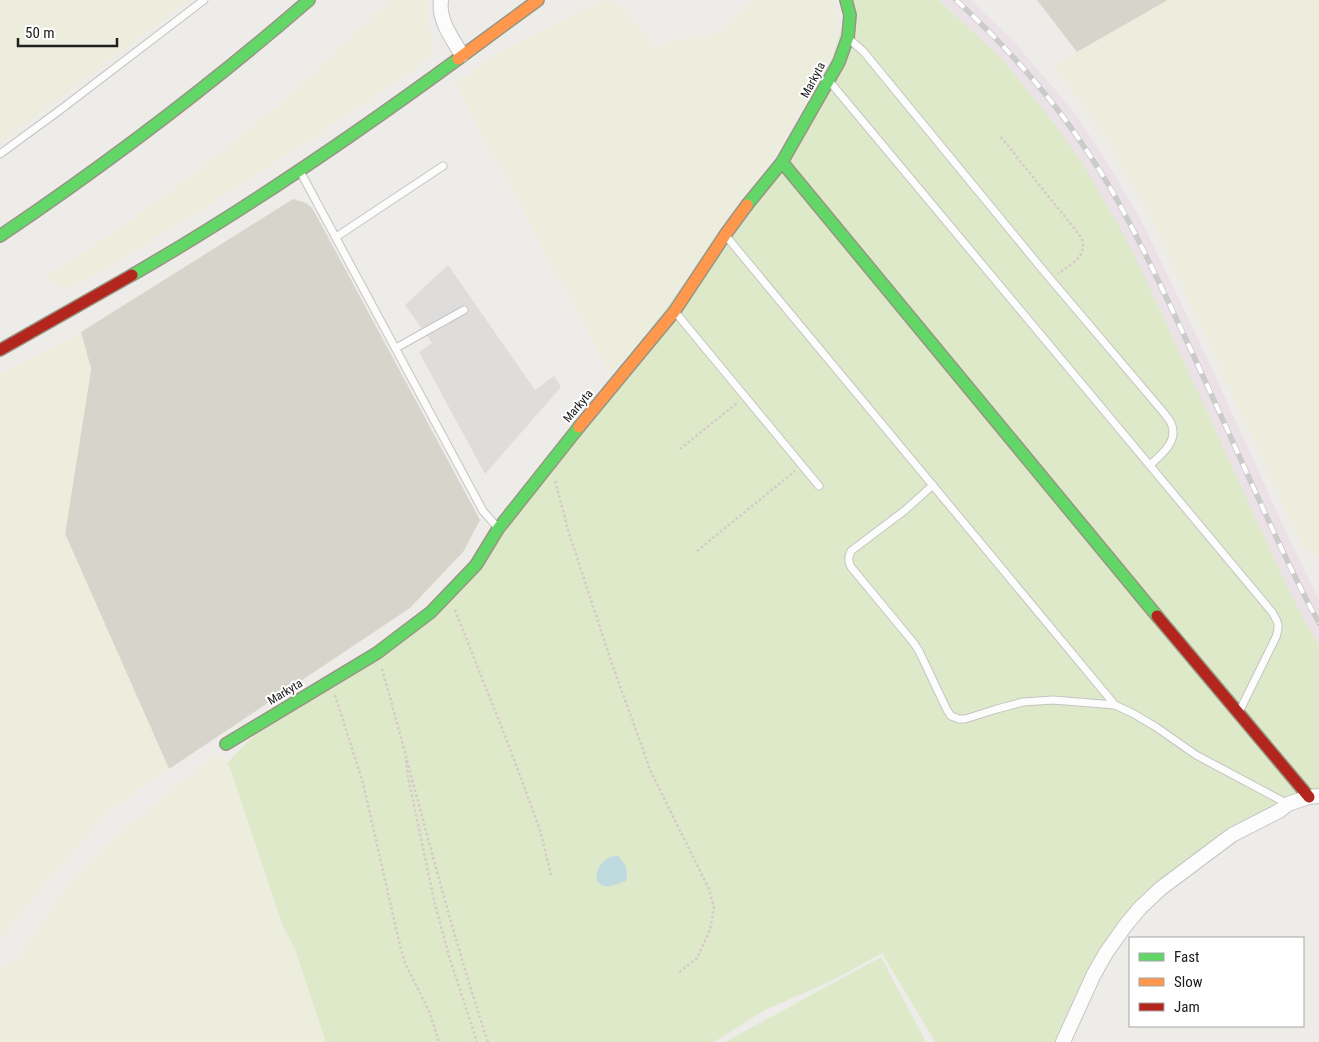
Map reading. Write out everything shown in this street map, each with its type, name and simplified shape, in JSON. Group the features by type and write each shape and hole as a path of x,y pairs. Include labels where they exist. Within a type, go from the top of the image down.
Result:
{"street":[{"path":"0,236 153,128 236,62 309,0"},
{"path":"441,0 440,11 442,20 462,55"},
{"path":"0,350 87,302 234,213 373,120 538,0"},
{"name":"Markyta","path":"226,744 377,653 431,612 476,565 498,528 674,312 725,235 782,162 830,81 848,37 850,16 846,0"},
{"path":"782,162 1238,713 1314,797 1288,804 1279,811 1232,835 1160,889 1140,908 1106,953 1094,974 1063,1042"}],"lane":[{"path":"0,154 204,0"},
{"path":"848,37 863,51 1051,280 1164,412 1171,423 1173,432 1171,443 1150,465"},
{"path":"830,81 1278,621 1276,637 1238,713"},
{"path":"336,237 443,166"},
{"path":"300,170 483,511 498,528"},
{"path":"725,235 1115,705"},
{"path":"396,348 464,310"},
{"path":"674,312 819,486"},
{"path":"933,485 904,511 851,551 848,556 848,562 913,642 947,710 952,716 966,719 1023,702 1053,700 1115,705 1156,727 1196,755 1288,804"}],"path":[{"path":"1001,137 1081,237 1083,249 1080,256 1051,280"},
{"path":"680,449 745,396"},
{"path":"550,462 569,533 584,579 611,661 648,762 709,889 714,908 710,930 697,958 678,974"},
{"path":"697,550 802,465"},
{"path":"449,594 540,830 551,875"},
{"path":"377,653 448,909 488,1042"},
{"path":"330,680 363,783 405,963 429,1012 439,1042"},
{"path":"406,754 408,777 434,900 449,956 477,1042"}],"shaded area":[{"path":"939,0 971,0 1016,44 1074,112 1119,182 1141,220 1203,349 1319,600 1319,646 1274,558 1138,263 1081,161 1056,125 1001,58"},
{"path":"1037,0 1168,0 1077,52"},
{"path":"293,199 306,203 312,208 480,520 463,552 410,608 169,769 65,534 91,369 81,332"},
{"path":"448,265 535,390 554,376 561,387 485,474 419,352 432,343 405,305"}],"green space":[{"path":"0,0 189,0 0,143"},
{"path":"391,0 427,0 432,46 430,56 416,68 204,208 83,282 66,288 54,284 47,276 108,236 184,182 284,101"},
{"path":"603,0 621,5 655,47 720,31 752,0 833,0 838,17 839,35 829,61 775,155 643,338 610,374 456,85 492,56"},
{"path":"851,0 939,0 1001,58 1056,125 1100,193 1138,263 1274,558 1319,646 1319,796 1232,835 1125,925 1063,1042 935,1042 882,953 831,981 765,1010 714,1042 326,1042 294,946 283,927 231,770 227,763 275,714 431,612 564,445 816,106"},
{"path":"1168,0 1319,0 1319,559 1302,545 1150,216 1106,139 1053,66"},
{"path":"81,332 91,369 65,534 169,769 112,808 48,880 0,939 0,374"},
{"path":"214,755 224,758 231,770 281,924 294,946 326,1042 0,1042 0,971 20,955 67,886 107,844"},
{"path":"881,957 926,1042 725,1042"}],"water":[{"path":"618,856 626,867 626,881 611,886 599,884 597,875 601,865 610,857"}],"railway":[{"path":"956,0 993,35 1044,92 1075,133 1111,189 1168,301 1283,552 1319,623"}],"traffic: fast":[{"path":"0,236 80,180 197,93 309,0"},
{"path":"747,205 782,162 839,62 848,37 850,15 846,0"},
{"path":"132,275 216,225 298,172 458,59"},
{"path":"782,162 1157,616"},
{"path":"226,744 377,653 431,612 476,565 498,529 579,427"}],"traffic: slow":[{"path":"458,59 538,0"},
{"path":"579,427 674,312 747,205"}],"traffic: jam":[{"path":"0,350 132,275"},
{"path":"1157,616 1309,797"}]}
